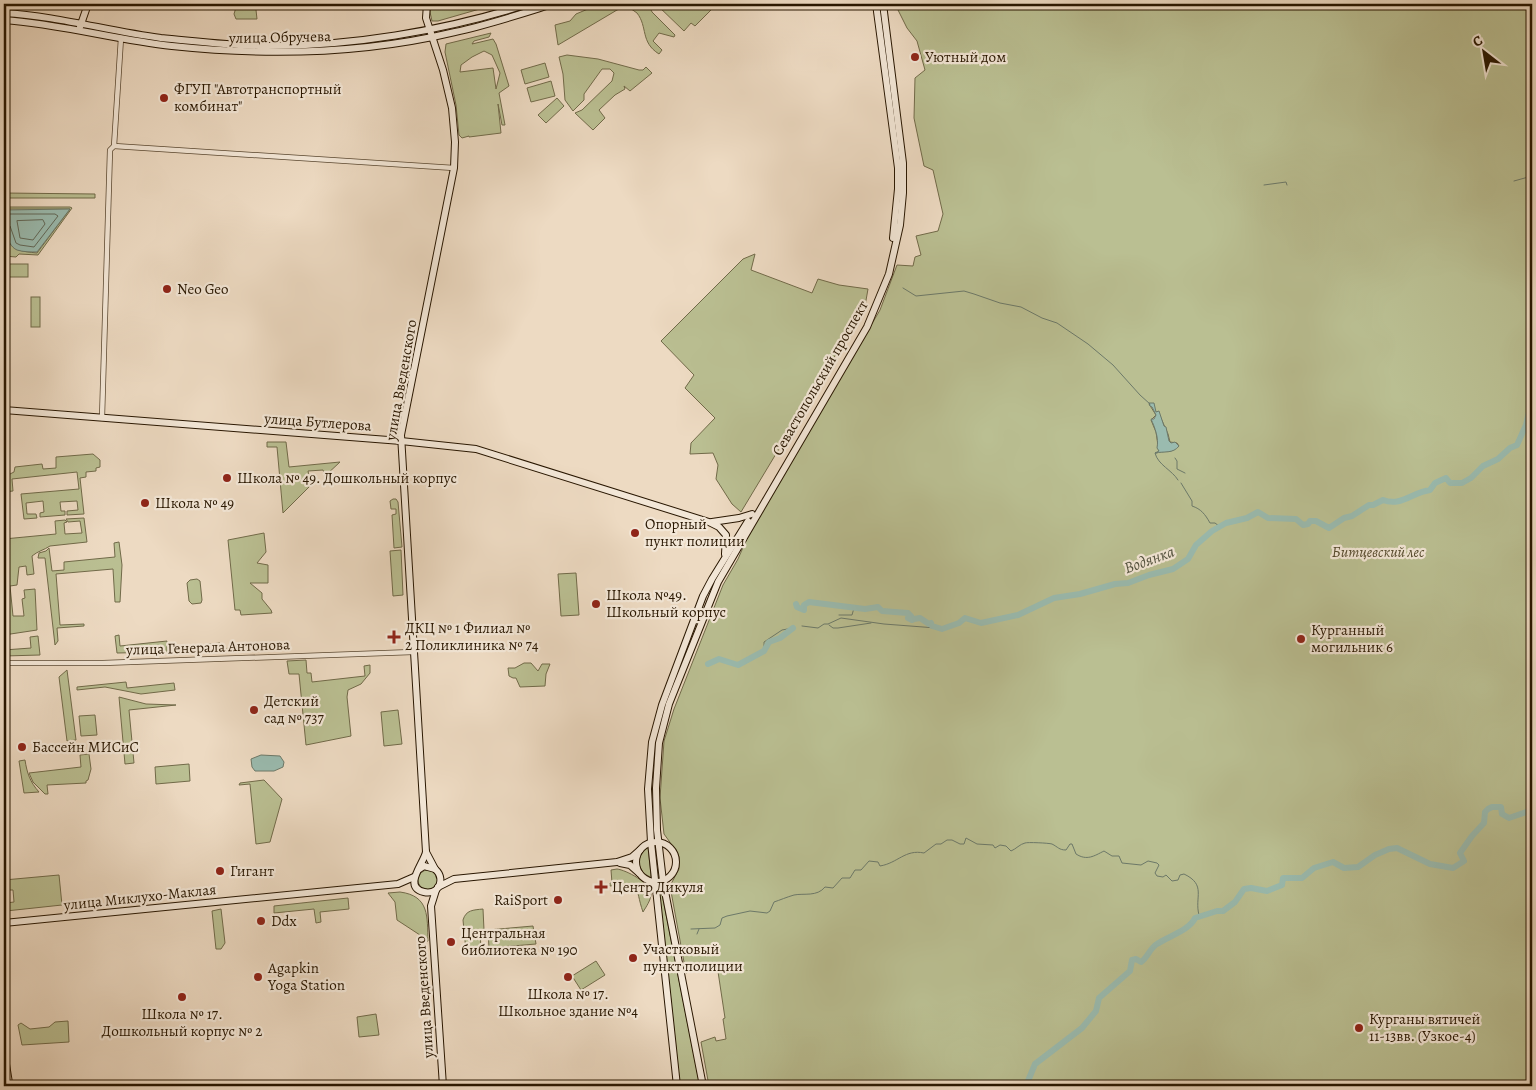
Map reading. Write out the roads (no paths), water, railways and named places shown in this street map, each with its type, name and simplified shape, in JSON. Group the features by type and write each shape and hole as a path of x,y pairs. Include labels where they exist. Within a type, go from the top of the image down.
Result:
{"main road":[{"path":"80,27 88,4"},
{"name":"улица Введенского","path":"418,870 426,852 401,441 454,168 455,142 452,108 444,70 426,18 428,4"},
{"name":"улица Обручева","path":"4,20 221,44 260,46 328,44 430,29 479,19 528,4"},
{"name":"улица Обручева","path":"4,13 33,16 121,38 220,50 261,52 329,50 433,37 499,21 554,4"},
{"name":"Севастопольский проспект","path":"703,1086 663,881 658,841 656,788 659,743 669,704 707,589 864,326 873,309 885,273 894,229 898,182 895,137 876,4"},
{"name":"Севастопольский проспект","path":"677,1086 651,842 648,789 652,742 662,704 695,627 727,564 867,327 888,274 900,225 903,163 883,4"},
{"name":"улица Бутлерова","path":"4,410 401,441 486,451 709,522 719,527 726,535 724,558"},
{"name":"улица Бутлерова","path":"709,522 724,521 752,514"},
{"path":"454,879 428,866 418,870 414,877 415,884 420,890 429,892 454,879 617,862 632,857 651,842 658,841 670,848 677,863 672,876 663,881 655,882 630,866 617,862"},
{"path":"640,850 637,863 642,875"},
{"name":"улица Введенского","path":"426,852 437,870"},
{"path":"437,870 441,880 437,889"},
{"name":"улица Миклухо-Маклая","path":"4,923 398,884 414,877"},
{"name":"улица Миклухо-Маклая","path":"398,884 420,890"},
{"name":"улица Введенского","path":"437,889 431,906 443,1086"},
{"name":"улица Введенского","path":"420,890 431,906"},
{"path":"4,1055 9,1086"}],"street":[{"path":"102,418 110,150 114,146 121,38"},
{"path":"114,146 454,168"},
{"name":"улица Генерала Антонова","path":"4,663 109,663 413,652"}],"water":[{"path":"70,209 37,252 17,250 10,243 6,232 4,210"},
{"path":"1149,403 1154,403 1156,412 1159,411 1166,427 1169,441 1171,443 1175,442 1179,446 1177,449 1155,453 1159,451 1151,419 1154,419 1156,415"},
{"path":"261,755 280,756 284,762 283,767 274,771 255,771 252,767 251,759"}],"waterway":[{"path":"1514,181 1532,176"},
{"path":"1264,185 1286,182 1287,185"},
{"path":"903,288 916,296 964,291 1000,303 1021,307 1042,318 1057,323 1088,344 1113,365 1150,404"},
{"name":"Водянка","path":"796,604 797,607 804,610 804,605 809,602 865,609 878,607 882,611 908,613 911,616 908,618 912,620 920,618 929,624 931,623 932,626 942,629 959,623 965,618 981,623 1018,615 1054,598 1080,594 1115,584 1128,583 1173,569 1188,559 1196,545 1212,531 1226,523 1247,518 1258,512 1268,518 1296,519 1303,525 1308,524 1310,521 1316,521 1329,528 1369,505 1383,500 1396,502 1430,490 1435,483 1446,478 1450,483 1462,483 1471,478 1483,466 1498,459 1510,448 1517,445 1526,425 1529,412 1532,412"},
{"path":"1157,453 1155,453 1159,461 1178,480"},
{"path":"1175,458 1177,469 1185,473"},
{"path":"1181,483 1192,501 1192,506 1202,512 1210,523 1215,523 1219,526"},
{"path":"839,615 852,615 854,608"},
{"name":"Водянка","path":"802,626 818,628 841,618 936,628"},
{"path":"829,625 833,628 838,628 871,623"},
{"path":"764,651 764,642 782,630 793,628"},
{"name":"Водянка","path":"708,664 719,659 738,665 764,651 769,642 780,638 793,628"},
{"path":"1028,1086 1028,1081 1035,1064 1082,1028 1096,1011 1099,998 1130,971 1132,960 1136,959 1141,962 1161,941 1183,930 1195,918 1223,911 1235,902 1244,889 1251,888 1267,891 1282,885 1283,878 1302,878 1314,868 1333,862 1344,868 1358,867 1375,855 1397,848 1430,864 1453,868 1464,861 1460,853 1484,823 1485,812 1488,809 1501,807 1502,814 1509,818 1532,810"},
{"path":"691,929 715,928 720,925 722,918 750,911 767,913 774,902 794,895 818,892 825,887 833,888 842,878 850,878 855,870 861,870 869,861 878,862 880,866 912,853 924,853 936,844 941,844 947,840 964,844 966,838 977,844 993,845 995,848 1000,845 1006,846 1011,851 1021,844 1027,843 1052,844 1066,850 1072,844 1076,854 1084,857 1097,855 1104,851 1112,856 1119,856 1122,863 1141,865 1148,861 1157,863 1159,865 1155,873 1157,876 1163,877 1166,875 1172,881 1178,880 1180,875 1184,874 1191,878 1198,887 1199,915"},
{"path":"697,934 699,929"}],"place":[{"name":"Уютный дом","path":"915,57"},
{"name":"ФГУП \"Автотранспортный комбинат\"","path":"164,98"},
{"name":"Neo Geo","path":"167,289"},
{"name":"Школа № 49. Дошкольный корпус","path":"227,478"},
{"name":"Школа № 49","path":"145,503"},
{"name":"Опорный пункт полиции","path":"635,533"},
{"name":"Школа №49. Школьный корпус","path":"596,604"},
{"name":"ДКЦ № 1 Филиал № 2 Поликлиника № 74","path":"394,637"},
{"name":"Курганный могильник 6","path":"1301,639"},
{"name":"Детский сад № 737","path":"254,710"},
{"name":"Бассейн МИСиС","path":"22,747"},
{"name":"Гигант","path":"220,871"},
{"name":"Центр Дикуля","path":"601,887"},
{"name":"RaiSport","path":"558,900"},
{"name":"Ddx","path":"261,921"},
{"name":"Центральная библиотека № 190","path":"451,942"},
{"name":"Участковый пункт полиции","path":"633,958"},
{"name":"Agapkin Yoga Station","path":"258,977"},
{"name":"Школа № 17. Школьное здание №4","path":"568,977"},
{"name":"Школа № 17. Дошкольный корпус № 2","path":"182,997"},
{"name":"Курганы вятичей 11-13вв. (Узкое-4)","path":"1359,1028"}],"park label":[{"name":"Битцевский лес","path":"1378,552"}]}
